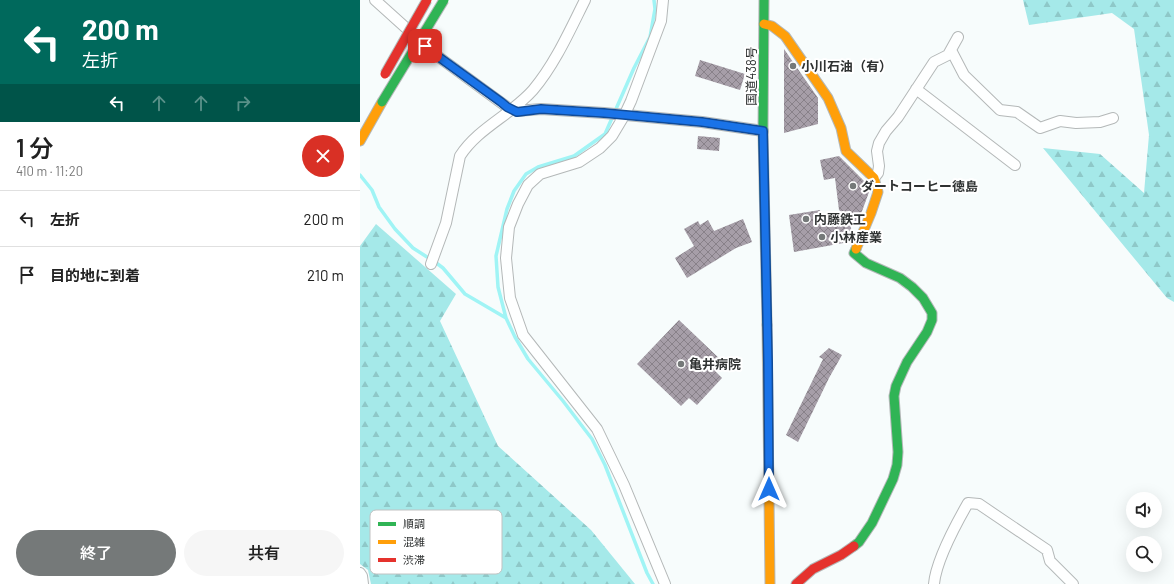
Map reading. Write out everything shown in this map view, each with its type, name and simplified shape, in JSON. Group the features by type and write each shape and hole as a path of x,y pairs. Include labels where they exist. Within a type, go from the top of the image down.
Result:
{"main road":[{"path":"380,84 427,0"},
{"path":"360,141 444,0"},
{"name":"国道438号","path":"764,0 763,131 768,354 770,584"},
{"path":"764,24 772,26 785,36 828,98 841,128 846,151 874,178 878,192 854,254 866,263 900,278 912,287 923,298 932,313 932,320 927,332 907,362 896,386 894,396 898,452 897,465 893,479 872,523 859,542 841,554 813,569 796,584"}],"street":[{"path":"375,0 436,55 507,107 517,112 541,109 604,113 702,122 763,131"},
{"path":"431,264 447,218 460,156 473,140 512,109 532,90 549,67 566,38 585,0"},
{"path":"663,0 661,21 631,101 612,136 600,148 579,162 540,174 528,185 518,204 509,227 506,258 510,298 522,335 597,429 624,485 665,584"},
{"path":"874,178 878,173 880,166 877,151 879,142 898,117 934,62 948,55 958,37"},
{"path":"951,50 964,75 1000,110 1017,112 1040,128 1060,120 1082,123 1100,122 1113,118"},
{"path":"916,89 1015,165"},
{"path":"934,584 938,564 968,503 979,504 1047,550 1050,561 1074,584"},
{"path":"360,573 363,584"}],"green space":[{"path":"1023,0 1174,0 1174,302 1167,298 1043,148 1100,154 1144,193 1149,135 1134,29 1112,13 1029,25"},
{"path":"376,224 456,294 440,321 498,446 591,530 635,584 371,584 368,570 360,564 360,246"}],"building":[{"name":"小川石油（有）","path":"784,49 818,98 818,124 784,133"},
{"path":"700,60 745,74 740,90 695,76"},
{"path":"698,136 720,138 719,151 697,149"},
{"name":"ダートコーヒー徳島","path":"839,156 866,183 869,192 857,225 839,210 835,178 824,180 820,160"},
{"name":"小林産業","path":"820,210 822,226 850,221 852,235 849,242 794,252 789,215"},
{"path":"743,219 752,242 736,248 687,278 675,258 694,246 684,229 698,221 700,225 708,220 714,231"},
{"name":"亀井病院","path":"679,320 724,363 716,372 722,378 697,405 689,398 681,406 637,364"},
{"path":"829,348 842,355 829,378 798,442 786,435 823,359 819,357"}],"waterway":[{"path":"653,584 647,573 605,465 592,439 528,359 515,337 506,318 498,287 496,256 507,209 514,191 526,174 538,167 574,156 605,134 634,68 650,37 655,9 654,0"},
{"path":"360,175 372,190 379,207 395,229 413,248 427,257"},
{"path":"435,262 443,268 465,294 506,318"}],"traffic: fast":[{"path":"382,102 444,0"},
{"path":"764,0 763,131 767,325"},
{"path":"854,546 859,542 872,523 893,479 897,465 898,452 894,396 896,386 907,362 927,332 932,320 932,313 923,298 912,287 900,278 866,263 854,253 856,249"}],"traffic: slow":[{"path":"764,24 772,26 785,36 828,98 841,128 846,151 874,178 878,192 856,249"},
{"path":"360,141 382,102"},
{"path":"767,325 770,584"}],"traffic: jam":[{"path":"385,74 427,0"},
{"path":"796,584 813,569 841,555 854,546"}],"place":[{"name":"小川石油（有）","path":"793,66"},
{"name":"ダートコーヒー徳島","path":"853,186"},
{"name":"内藤鉄工","path":"806,219"},
{"name":"小林産業","path":"822,237"},
{"name":"亀井病院","path":"681,364"}],"route":[{"path":"425,46 507,107 517,112 541,109 604,113 702,122 763,131 769,489"}]}
